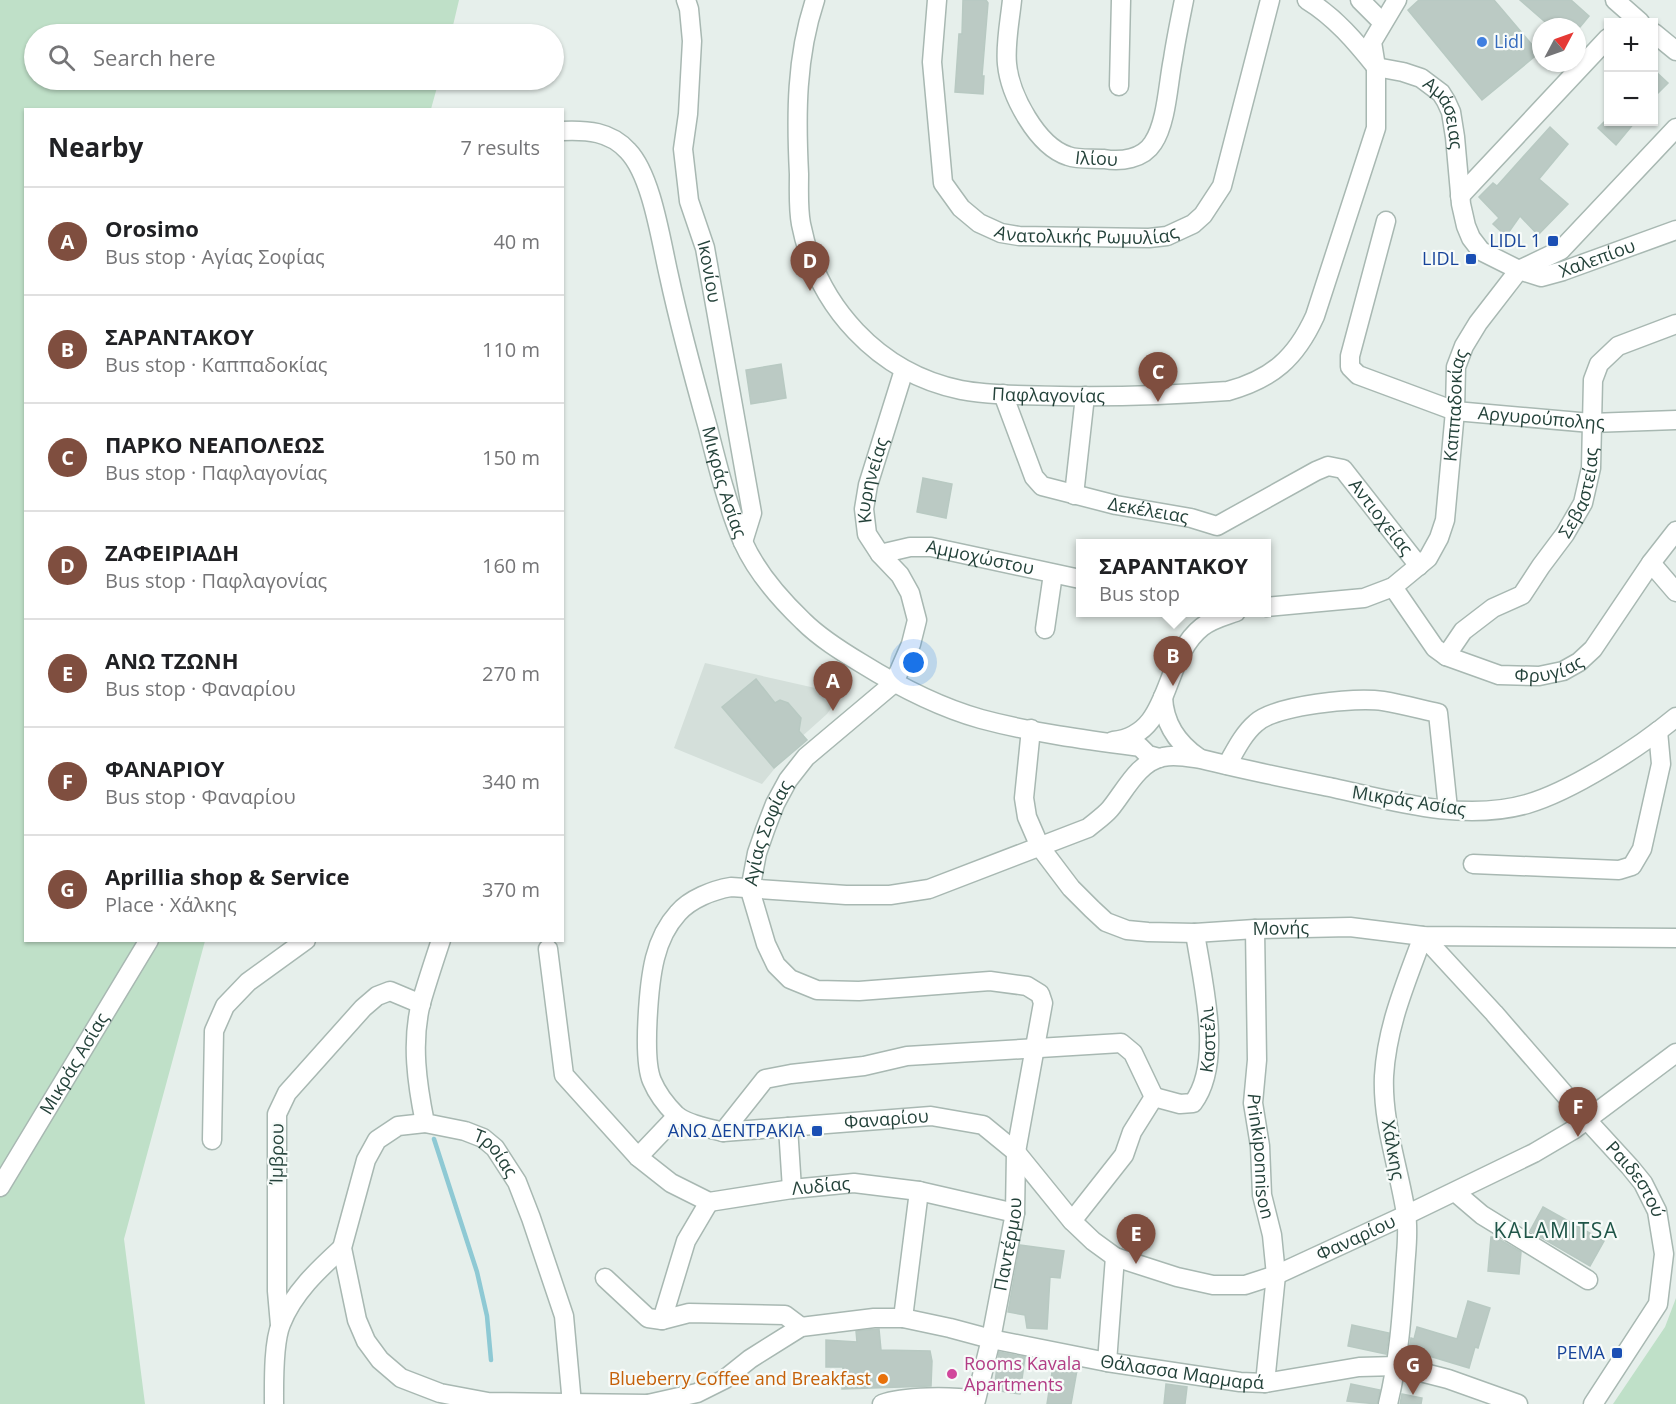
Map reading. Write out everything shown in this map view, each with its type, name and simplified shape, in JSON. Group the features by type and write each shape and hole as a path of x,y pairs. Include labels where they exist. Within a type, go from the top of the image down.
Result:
{"street":[{"name":"Ικονίου","path":"686,0 692,41 689,105 683,149 689,201 705,248 752,513 743,542"},
{"name":"Παφλαγονίας","path":"815,0 803,45 797,99 801,223 821,286 866,343 904,370 930,381 961,390 1003,394 1085,396 1228,391 1246,386 1279,368 1295,351 1308,332 1315,316 1376,128 1376,67 1372,42 1397,0"},
{"name":"Ανατολικής Ρωμυλίας","path":"937,0 932,62 943,183 961,208 979,223 1001,233 1019,236 1149,238 1167,236 1193,224 1203,215 1222,186 1270,0"},
{"name":"Ιλίου","path":"1012,0 1007,64 1012,86 1031,124 1057,152 1077,159 1111,160 1132,158 1144,153 1153,144 1166,102 1184,0"},
{"path":"1119,86 1121,0"},
{"path":"1307,0 1346,31 1376,67"},
{"path":"1360,0 1382,22"},
{"path":"1615,0 1629,18"},
{"path":"1460,196 1604,42"},
{"name":"Αμάσειας","path":"1376,67 1421,78 1441,93 1450,112 1466,226 1481,251 1518,270"},
{"path":"1651,156 1676,128"},
{"name":"Μικράς Ασίας","path":"564,131 584,129 612,138 629,151 645,177 702,407 743,542 766,578 804,623 838,649 894,683 981,719 1101,742 1144,734"},
{"path":"1651,156 1676,139"},
{"name":"Καππαδοκίας","path":"1271,607 1364,598 1393,587 1428,558 1445,520 1455,411 1456,368 1464,346 1478,322 1518,270 1561,250 1651,156"},
{"name":"Αργυρούπολης","path":"1386,221 1350,356 1350,367 1358,375 1455,411 1591,423 1676,420"},
{"name":"Χαλεπίου","path":"1518,270 1541,277 1676,230"},
{"name":"Σεβαστείας","path":"1446,657 1463,631 1493,608 1522,595 1565,534 1583,503 1591,468 1593,380 1599,364 1618,346 1676,324"},
{"name":"Κυρηνείας","path":"894,683 911,644 917,620 910,593 900,575 880,554 867,534 864,509 868,485 904,370"},
{"name":"Δεκέλειας","path":"1003,394 1034,477 1042,486 1116,505 1191,518 1217,526 1316,471 1328,466 1343,469"},
{"path":"1074,495 1085,396"},
{"name":"Αντιοχείας","path":"1343,469 1419,566"},
{"name":"Φρυγίας","path":"1393,587 1435,648 1446,657 1499,675 1539,676 1563,671 1579,662 1593,649 1651,563 1676,531"},
{"name":"Αμμοχώστου","path":"880,554 910,547 931,547 1076,578"},
{"path":"1651,563 1676,592"},
{"path":"1045,629 1053,574"},
{"path":"1124,790 1144,734 1188,642 1202,627 1220,617"},
{"name":"Αγίας Σοφίας","path":"894,683 806,757 788,780 775,804 756,853 750,890 766,944 776,965 790,979 817,990 859,991 990,981 1027,986 1040,994"},
{"path":"638,1157 677,1116 651,1079 647,1026 655,958 665,932 679,911 706,894 731,887 846,895 900,893 928,889 1088,828 1108,812 1136,774 1173,747 1173,732 1166,718 1165,690"},
{"path":"1227,765 1243,738 1257,722 1276,713 1335,701 1380,700 1438,712 1448,809"},
{"name":"Μικράς Ασίας","path":"1162,757 1182,756 1201,759 1406,804 1479,812 1528,804 1594,772 1659,731 1676,717"},
{"path":"1144,734 1161,722 1190,752 1201,759"},
{"name":"Μονής","path":"1031,729 1024,798 1027,817 1040,847 1071,888 1106,922 1128,930 1195,933 1350,927 1424,936 1676,938"},
{"path":"1473,864 1619,870 1632,866 1642,849 1661,764 1659,731"},
{"path":"1144,734 1148,755 1162,757"},
{"name":"Prinkiponnison","path":"1255,929 1257,1060 1253,1104 1260,1146 1262,1195 1272,1235 1275,1275 1265,1383"},
{"name":"Καστέλι","path":"1154,1097 1180,1104 1193,1103 1200,1094 1207,1075 1208,1019 1195,933"},
{"name":"Ραιδεστού","path":"1424,936 1643,1182 1657,1211 1664,1254 1658,1304 1593,1404"},
{"name":"Χάλκης","path":"1388,1404 1397,1366 1401,1333 1406,1215 1392,1155 1384,1078 1392,1020 1424,936"},
{"name":"Μικράς Ασίας","path":"0,1187 148,942"},
{"path":"212,1140 214,1031 225,1006 248,982 303,942"},
{"path":"425,1123 419,1091 416,1050 421,1004 440,942"},
{"path":"548,949 564,1075 638,1157 671,1183 709,1202 686,1241 662,1320"},
{"name":"Ίμβρου","path":"274,1404 273,1372 280,1325 277,1280 277,1114 287,1093 363,1008 377,996 390,991 421,1004"},
{"name":"Παντέρμου","path":"882,1404 955,1397 976,1400 991,1340 1015,1213 1016,1152 1043,1003 1040,994"},
{"path":"723,1132 765,1079 864,1066 907,1056 1121,1043 1132,1053 1154,1097 1132,1132 1124,1155 1072,1221"},
{"name":"Φαναρίου","path":"677,1116 723,1132 931,1116 983,1125 1016,1152 1072,1221 1114,1257 1213,1286 1245,1285 1275,1275 1534,1153 1586,1119 1676,1053"},
{"name":"Θάλασσα Μαρμαρά","path":"425,1123 398,1126 377,1140 366,1160 342,1248 357,1320 366,1341 380,1360 401,1378 440,1393 488,1402 648,1404 697,1393 725,1379 750,1359 801,1327 874,1318 903,1318 991,1340 1107,1362 1240,1382 1265,1383 1359,1366 1397,1366 1448,1379 1518,1404"},
{"name":"Τροίας","path":"425,1123 465,1131 483,1138 495,1148 517,1182 564,1316 571,1403"},
{"path":"788,1127 792,1189"},
{"name":"Λυδίας","path":"709,1202 792,1189 854,1183 918,1191 1015,1213"},
{"path":"903,1318 918,1191"},
{"path":"1455,1192 1482,1215 1588,1280"},
{"name":"Ίμβρου","path":"280,1325 312,1275 342,1248"},
{"path":"1107,1362 1114,1257"},
{"path":"605,1278 648,1318 662,1320 689,1313 785,1316 801,1327"}],"shaded area":[{"path":"705,663 833,692 834,704 827,714 798,740 762,784 674,748"}],"green space":[{"path":"0,0 459,0 453,24 24,24 24,90 436,90 431,108 24,108 24,942 205,942 124,1239 145,1404 0,1404"},
{"path":"1676,1298 1676,1404 1613,1404 1665,1327"}],"building":[{"path":"963,0 986,0 988,3 982,76 984,76 983,94 955,92 959,34 962,34"},
{"name":"Lidl","path":"1419,0 1494,0 1532,45 1532,59 1482,100 1408,10"},
{"path":"1520,0 1571,0 1589,16 1586,20 1541,18"},
{"path":"1658,74 1668,83 1658,93"},
{"path":"1604,122 1604,126 1632,126 1616,145 1598,128"},
{"path":"1550,127 1568,144 1539,179 1568,204 1538,235 1520,216 1506,236 1493,224 1499,218 1479,197 1493,183 1497,186"},
{"path":"781,364 786,398 751,404 746,370"},
{"path":"923,478 952,484 946,518 917,512"},
{"path":"756,679 775,703 780,700 788,703 801,718 799,731 807,740 774,768 722,707"},
{"path":"1543,1207 1604,1241 1590,1266 1530,1231"},
{"path":"1491,1237 1521,1252 1519,1274 1488,1271"},
{"path":"1020,1245 1064,1251 1060,1278 1050,1277 1047,1329 1027,1328 1025,1315 1008,1312"},
{"path":"1468,1301 1490,1308 1478,1348 1475,1347 1469,1368 1409,1350 1411,1338 1414,1339 1417,1327 1457,1339"},
{"path":"1352,1325 1389,1333 1386,1354 1348,1346"},
{"path":"879,1329 881,1350 930,1351 931,1386 842,1389 843,1367 826,1367 826,1340 857,1342 856,1331"},
{"path":"999,1352 1025,1357 1020,1394 994,1390"},
{"path":"1053,1366 1077,1370 1071,1404 1047,1404"},
{"path":"1166,1384 1187,1387 1185,1404 1164,1404"},
{"path":"1351,1384 1380,1390 1377,1404 1347,1401"},
{"path":"1402,1394 1422,1398 1421,1404 1400,1404"}],"waterway":[{"path":"434,1139 477,1272 487,1316 491,1360"}],"place":[{"name":"Lidl","path":"1482,42"},
{"name":"LIDL 1","path":"1553,241"},
{"name":"LIDL","path":"1471,259"},
{"name":"ΖΑΦΕΙΡΙΑΔΗ","path":"810,291"},
{"name":"ΠΑΡΚΟ ΝΕΑΠΟΛΕΩΣ","path":"1158,402"},
{"name":"ΣΑΡΑΝΤΑΚΟΥ","path":"1173,686"},
{"name":"Orosimo","path":"833,711"},
{"name":"ΑΝΩ ΔΕΝΤΡΑΚΙΑ","path":"817,1131"},
{"name":"ΦΑΝΑΡΙΟΥ","path":"1578,1137"},
{"name":"ΑΝΩ ΤΖΩΝΗ","path":"1136,1264"},
{"name":"ΡΕΜΑ","path":"1617,1353"},
{"name":"Rooms Kavala Apartments","path":"952,1374"},
{"name":"Blueberry Coffee and Breakfast","path":"883,1379"},
{"name":"Aprillia shop & Service","path":"1413,1395"}],"district":[{"name":"KALAMITSA","path":"1556,1231"}]}
